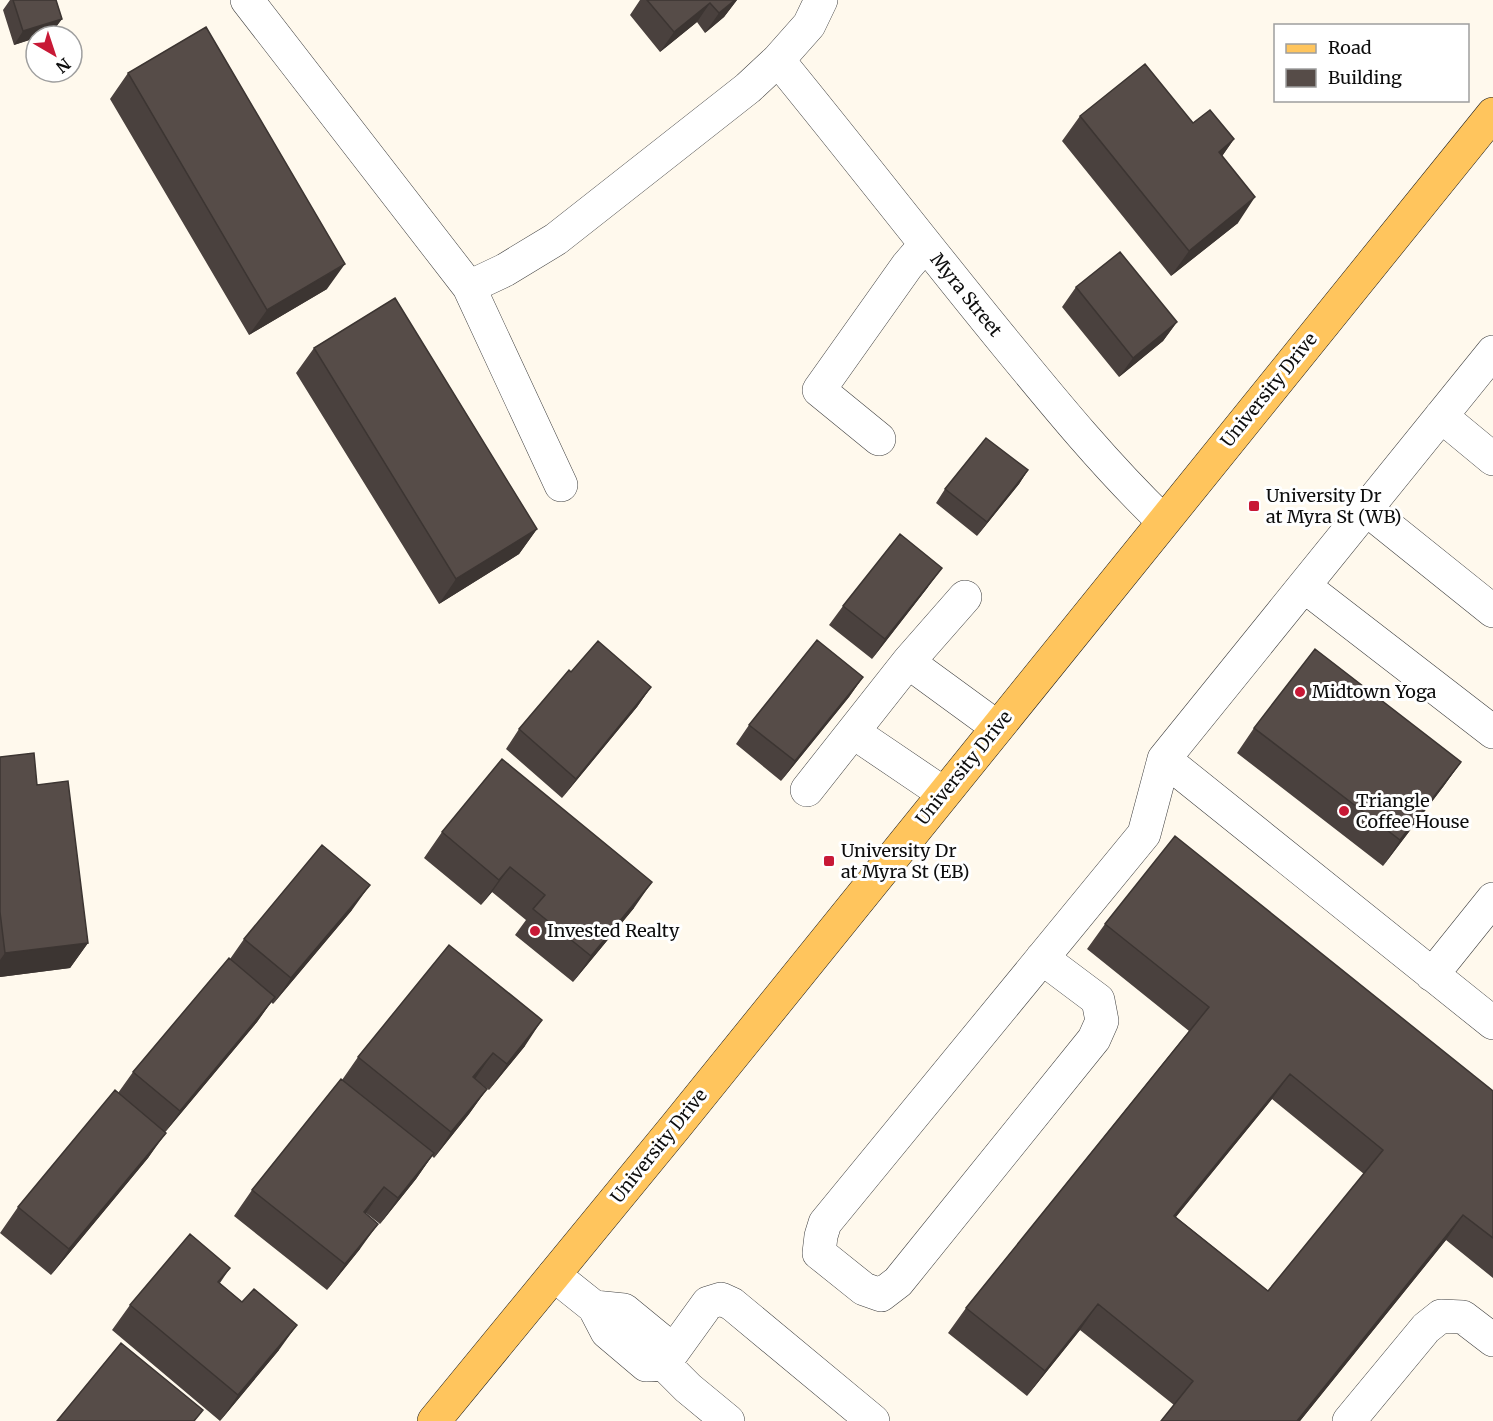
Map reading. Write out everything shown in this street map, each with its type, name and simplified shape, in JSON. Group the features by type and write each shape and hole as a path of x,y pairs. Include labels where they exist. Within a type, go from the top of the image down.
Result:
{"main road":[{"name":"University Drive","path":"434,1421 1493,114"}],"street":[{"path":"248,0 469,287 561,485"},
{"path":"469,287 505,270 556,239 748,88 778,60 809,25 821,0"},
{"name":"Myra Street","path":"778,60 925,245 1122,481 1163,521"},
{"path":"879,440 819,390 907,266 925,245"},
{"path":"1042,958 1098,1000 1102,1021 1094,1039 897,1282 882,1295 864,1289 819,1253 820,1236 825,1223 1042,958 1144,834 1164,759 1493,352"},
{"path":"1441,416 1493,459"},
{"path":"1366,509 1493,611"},
{"path":"1304,586 1493,732"},
{"path":"807,790 908,662 965,597"},
{"path":"908,662 997,727"},
{"path":"853,732 943,793"},
{"path":"1164,759 1493,1023"},
{"path":"1432,975 1493,899"},
{"path":"554,1275 594,1307 607,1332 646,1365 664,1364 688,1388 728,1421"},
{"path":"664,1364 708,1303 721,1299 732,1304 873,1421"},
{"path":"1349,1421 1426,1328 1442,1316 1463,1317 1493,1340"}],"building":[{"path":"13,0 56,0 62,19 46,24 24,24 23,31"},
{"path":"647,0 735,0 719,13 710,3 674,32"},
{"path":"206,27 345,264 267,310 128,73"},
{"path":"1145,64 1193,123 1210,110 1234,139 1219,152 1255,197 1189,251 1080,116"},
{"path":"1120,252 1177,322 1133,358 1076,287"},
{"path":"395,298 537,529 456,579 314,348"},
{"path":"986,438 1028,470 987,522 945,489"},
{"path":"900,534 942,568 885,639 843,606"},
{"path":"817,640 863,677 795,761 749,725"},
{"path":"598,641 651,687 576,779 519,729 569,670 571,672"},
{"path":"1315,649 1461,762 1400,840 1254,728"},
{"path":"34,753 37,785 68,781 88,943 5,953 0,912 0,757"},
{"path":"502,759 652,882 591,956 533,909 545,895 510,867 499,880 442,832"},
{"path":"1175,836 1493,1091 1493,1238 1463,1215 1297,1421 1161,1421 1193,1381 1098,1304 1045,1371 966,1308 1209,1007 1105,924","holes":["1290,1074 1383,1150 1268,1291 1174,1216"]},
{"path":"322,845 370,885 291,978 244,939"},
{"path":"449,945 542,1020 507,1064 493,1053 473,1077 487,1089 451,1132 358,1057"},
{"path":"229,958 275,997 180,1111 133,1072"},
{"path":"341,1079 434,1153 398,1198 384,1187 364,1212 378,1224 345,1264 252,1190"},
{"path":"115,1090 166,1133 69,1249 18,1207"},
{"path":"190,1234 230,1268 218,1282 242,1302 254,1289 297,1325 238,1395 130,1305"},
{"path":"121,1343 203,1410 194,1421 57,1421"}],"place":[{"name":"University Dr at Myra St (WB)","path":"1254,506"},
{"name":"Midtown Yoga","path":"1300,692"},
{"name":"Triangle Coffee House","path":"1344,811"},
{"name":"University Dr at Myra St (EB)","path":"829,861"},
{"name":"Invested Realty","path":"535,931"}]}
